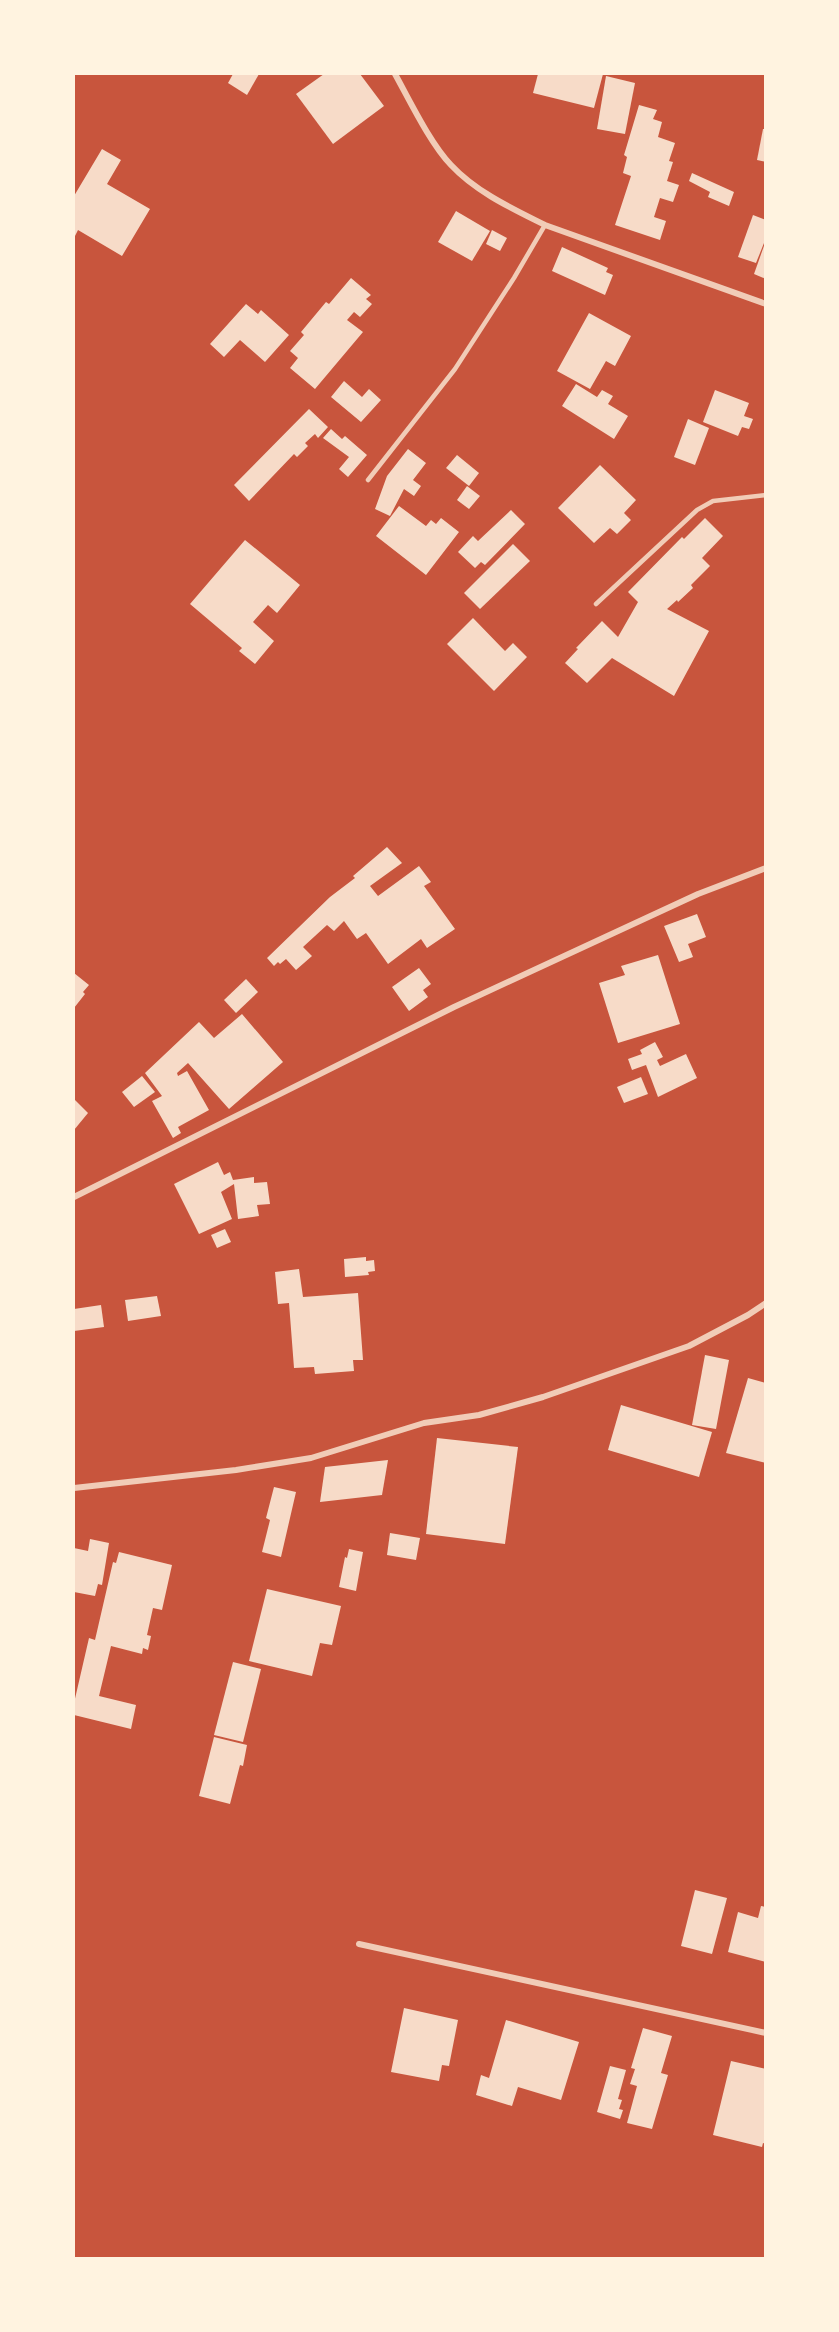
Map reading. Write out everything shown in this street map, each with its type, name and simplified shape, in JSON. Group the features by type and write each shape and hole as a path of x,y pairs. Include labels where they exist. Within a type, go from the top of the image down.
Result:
{"street":[{"path":"394,74 450,165 478,188 513,210 545,225 765,304"},
{"path":"74,1197 454,1006 698,894 765,868"},
{"path":"74,1488 236,1470 311,1458 424,1423 490,1412 543,1397 689,1346 748,1315 765,1303"},
{"path":"359,1944 765,2033"}],"lane":[{"path":"368,480 455,369 514,278 545,225"},
{"path":"596,604 697,510 713,501 765,495"}],"building":[{"path":"233,74 259,74 247,95 228,83"},
{"path":"324,74 360,74 384,106 333,144 296,94"},
{"path":"538,74 603,74 594,108 533,93"},
{"path":"606,76 635,83 625,134 597,129"},
{"path":"639,105 657,110 653,119 662,122 658,137 675,143 669,161 673,162 667,181 679,185 673,202 660,198 654,217 666,221 660,240 615,225 631,176 623,173 627,157 624,155"},
{"path":"763,129 766,129 766,162 757,160"},
{"path":"102,149 121,160 107,184 150,209 122,256 78,230 74,238 74,196"},
{"path":"692,173 734,192 729,206 708,197 710,192 689,181"},
{"path":"456,211 490,231 472,261 438,242"},
{"path":"753,215 766,220 766,238 756,263 738,257"},
{"path":"492,230 507,238 500,251 486,244"},
{"path":"766,243 766,279 754,274"},
{"path":"562,247 608,268 606,272 613,275 605,295 552,271"},
{"path":"351,278 371,295 366,299 372,304 360,317 354,312 347,320 363,332 315,389 290,368 298,358 290,351 304,335 301,332 326,302 329,304"},
{"path":"246,304 258,314 261,310 289,335 265,362 240,340 224,357 210,344"},
{"path":"589,313 631,336 615,366 606,361 590,389 557,371"},
{"path":"344,381 362,397 369,389 381,400 361,422 331,397"},
{"path":"576,384 597,397 602,390 613,396 608,404 628,416 614,439 562,406"},
{"path":"715,390 749,403 744,416 753,419 749,429 742,427 738,436 703,422"},
{"path":"309,409 328,427 318,438 315,434 305,443 308,446 297,457 294,454 249,501 234,485"},
{"path":"688,419 709,428 695,465 674,457"},
{"path":"331,429 342,439 345,436 367,455 348,477 339,469 349,457 323,438"},
{"path":"408,449 426,463 413,480 421,486 414,496 404,489 390,516 375,509 387,476"},
{"path":"457,455 479,473 469,486 446,468"},
{"path":"600,465 636,500 624,513 631,520 617,534 610,528 594,543 558,508"},
{"path":"467,486 480,496 469,509 457,500"},
{"path":"399,506 426,526 431,520 436,524 441,518 459,532 426,575 376,536"},
{"path":"511,510 525,524 485,565 481,562 475,568 458,552 473,536 478,541"},
{"path":"705,518 723,536 702,558 710,566 691,585 693,588 667,609 709,631 674,696 612,658 587,683 565,663 602,621 618,637 638,602 628,592 682,537 684,539"},
{"path":"245,540 300,585 277,613 268,605 253,622 274,641 255,664 239,651 242,648 190,604"},
{"path":"513,544 530,561 480,609 464,593"},
{"path":"473,618 505,651 513,643 527,657 494,691 447,644"},
{"path":"387,847 402,863 370,886 378,896 419,866 431,882 424,886 455,929 427,948 421,939 388,964 366,933 357,939 344,921 334,931 327,925 303,947 312,956 296,970 286,959 274,966 267,958 330,897 355,878 353,876"},
{"path":"697,914 706,937 688,944 693,957 679,962 664,926"},
{"path":"658,955 680,1024 618,1043 599,983 625,975 621,966"},
{"path":"419,968 431,984 423,990 428,997 409,1011 392,987"},
{"path":"74,973 89,985 74,1008"},
{"path":"246,979 258,992 236,1013 224,1000"},
{"path":"242,1014 283,1062 229,1109 188,1063 177,1073 178,1076 187,1071 209,1110 178,1127 181,1133 173,1138 152,1101 162,1096 145,1073 199,1022 214,1038"},
{"path":"655,1042 663,1057 657,1060 660,1066 686,1054 697,1078 658,1097 646,1065 632,1070 628,1059 642,1054 640,1050"},
{"path":"142,1076 155,1092 134,1107 122,1092"},
{"path":"641,1077 648,1094 624,1103 617,1087"},
{"path":"74,1099 88,1113 74,1130"},
{"path":"218,1162 224,1175 230,1172 233,1180 254,1177 254,1183 267,1182 270,1204 257,1205 259,1216 238,1219 234,1184 221,1192 232,1219 199,1234 174,1184"},
{"path":"225,1229 231,1242 217,1248 211,1235"},
{"path":"366,1257 366,1261 374,1260 375,1271 368,1272 369,1275 345,1277 344,1259"},
{"path":"299,1269 303,1297 358,1293 363,1360 353,1360 354,1371 315,1374 314,1367 294,1368 289,1303 278,1304 275,1272"},
{"path":"157,1296 161,1316 128,1321 125,1300"},
{"path":"101,1305 104,1327 74,1331 74,1309"},
{"path":"705,1355 729,1360 716,1429 692,1425"},
{"path":"748,1378 766,1383 766,1463 726,1453"},
{"path":"621,1405 712,1432 699,1477 608,1450"},
{"path":"437,1438 518,1447 505,1544 426,1534"},
{"path":"388,1460 382,1495 320,1502 325,1467"},
{"path":"274,1487 296,1492 281,1557 262,1552 270,1520 266,1518"},
{"path":"390,1533 420,1538 416,1560 387,1555"},
{"path":"90,1539 109,1543 102,1585 98,1584 95,1596 74,1592 74,1548 88,1551"},
{"path":"349,1549 363,1552 356,1591 339,1587 345,1557 347,1558"},
{"path":"119,1552 172,1565 162,1610 153,1608 147,1635 151,1636 148,1650 143,1648 142,1654 111,1646 99,1696 136,1705 131,1729 74,1715 74,1703 89,1638 95,1640 113,1562 116,1563"},
{"path":"267,1589 341,1606 332,1645 320,1643 312,1676 249,1661"},
{"path":"233,1662 261,1669 243,1742 214,1735"},
{"path":"214,1737 247,1745 243,1766 240,1765 230,1804 199,1796"},
{"path":"695,1890 727,1898 712,1954 681,1946"},
{"path":"761,1906 766,1907 766,1962 728,1952 738,1912 758,1918"},
{"path":"404,2008 458,2020 449,2066 442,2065 439,2081 391,2072"},
{"path":"506,2020 579,2042 561,2100 518,2087 512,2106 476,2095 481,2075 489,2078"},
{"path":"643,2028 672,2036 661,2073 668,2075 652,2129 627,2123 637,2086 630,2084 635,2069 631,2068"},
{"path":"731,2061 766,2069 766,2144 763,2143 762,2147 713,2135"},
{"path":"610,2066 626,2070 618,2099 622,2100 619,2109 623,2110 620,2119 597,2112"}]}
